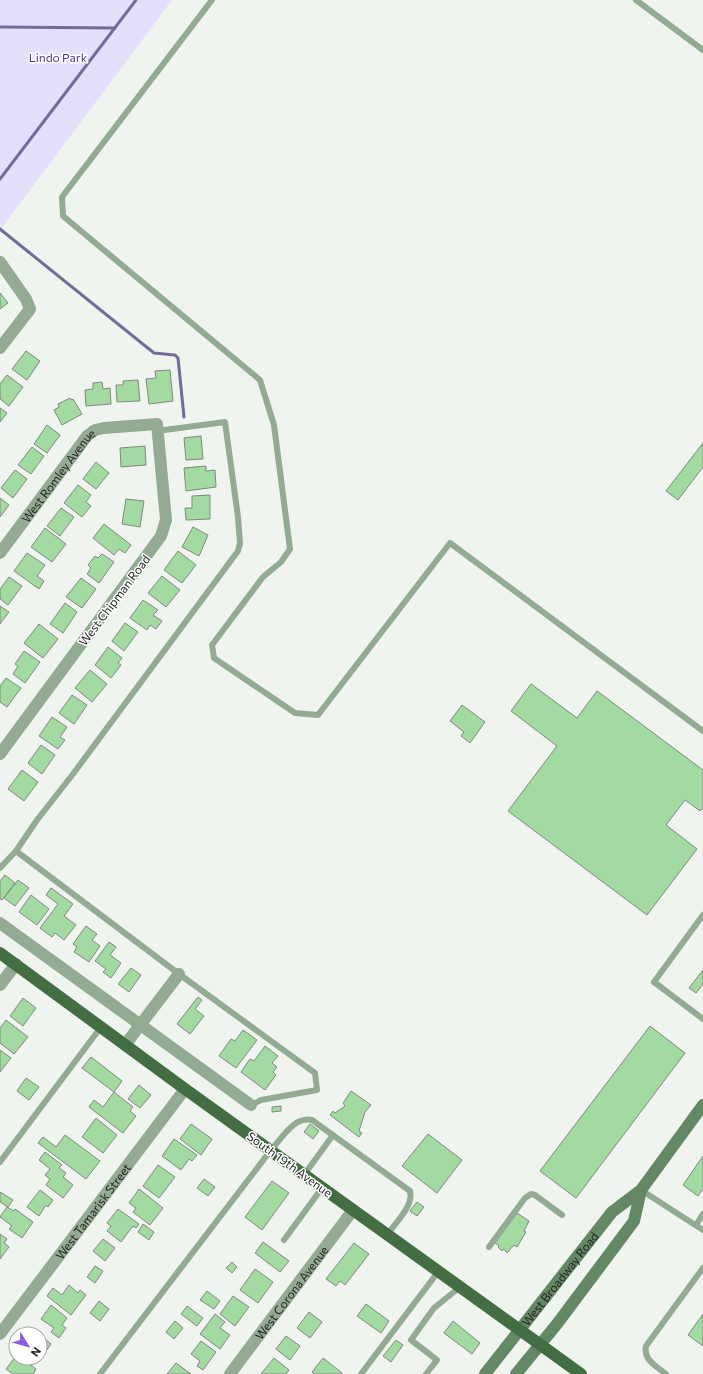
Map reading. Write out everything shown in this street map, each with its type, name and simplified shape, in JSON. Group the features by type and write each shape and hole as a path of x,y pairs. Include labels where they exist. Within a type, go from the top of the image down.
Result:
{"main road":[{"name":"South 19th Avenue","path":"0,953 322,1188 581,1374"},
{"name":"West Broadway Road","path":"486,1374 612,1212 641,1190 703,1105"},
{"name":"West Broadway Road","path":"516,1374 634,1221 641,1190"}],"street":[{"path":"0,262 26,299 30,309 0,348"},
{"name":"West Romley Avenue","path":"0,553 86,436 96,430 104,428 157,428"},
{"name":"West Chipman Road","path":"0,754 160,536 166,520 157,428"},
{"path":"0,923 251,1106"},
{"path":"0,985 16,964"},
{"path":"125,1045 179,974"},
{"name":"West Tamarisk Street","path":"0,1334 186,1089"},
{"name":"West Corona Avenue","path":"230,1374 353,1210"}],"lane":[{"path":"212,0 62,197 63,216 260,380 274,425 290,549 281,562 263,577 212,645 214,658 295,713 318,715 450,543 703,731"},
{"path":"636,0 703,50"},
{"path":"0,868 16,851 37,820 73,774 238,551 240,543 238,517 225,422 157,428"},
{"path":"16,851 315,1074 317,1090 261,1100 251,1106"},
{"path":"703,915 654,982 703,1018"},
{"path":"0,1162 101,1027"},
{"path":"100,1374 271,1150 298,1120 312,1120 410,1191 410,1203 387,1235"},
{"path":"304,1174 333,1135"},
{"path":"284,1240 322,1188"},
{"path":"641,1190 703,1230"},
{"path":"489,1247 525,1198 531,1194 535,1195 562,1215"},
{"path":"696,1225 703,1214"},
{"path":"666,1374 647,1358 644,1353 646,1346 703,1268"},
{"path":"361,1374 438,1272"},
{"path":"426,1374 437,1360 411,1340 434,1308 460,1287"}],"green space":[{"name":"Lindo Park","path":"0,0 172,0 0,230"}],"building":[{"path":"0,293 8,303 0,309"},
{"path":"26,351 40,361 27,380 12,369"},
{"path":"170,370 173,401 149,404 146,379 156,378 155,371"},
{"path":"7,375 23,387 9,406 0,399 0,384"},
{"path":"138,380 140,401 117,402 116,385 123,385 123,381"},
{"path":"102,382 103,389 110,388 111,404 86,406 85,390 93,389 93,383"},
{"path":"70,398 72,400 73,399 82,414 62,425 54,410 59,407 58,404"},
{"path":"0,408 7,413 0,422"},
{"path":"47,425 60,435 47,453 34,444"},
{"path":"201,436 203,459 186,460 184,438"},
{"path":"703,443 703,467 678,500 666,491"},
{"path":"145,446 146,465 121,467 120,448"},
{"path":"32,447 44,456 31,474 18,465"},
{"path":"96,462 109,473 96,489 83,479"},
{"path":"206,466 206,471 215,470 216,487 186,491 184,468"},
{"path":"15,470 27,479 13,498 1,488"},
{"path":"78,485 91,495 86,502 91,506 82,517 64,503"},
{"path":"210,495 210,519 186,520 185,508 192,508 192,496"},
{"path":"0,498 9,505 0,517"},
{"path":"126,499 144,501 140,527 122,524"},
{"path":"61,508 74,517 60,536 47,526"},
{"path":"104,524 131,545 125,553 119,549 114,555 93,538"},
{"path":"193,527 208,535 199,556 182,547"},
{"path":"45,528 66,544 52,562 31,547"},
{"path":"178,551 196,565 182,583 164,570"},
{"path":"27,553 45,565 37,576 44,581 39,589 14,571"},
{"path":"102,554 114,562 99,583 87,574 91,568 88,565 95,556 98,558"},
{"path":"162,576 180,590 166,607 148,593"},
{"path":"9,577 22,586 8,605 0,599 0,589"},
{"path":"81,578 96,589 82,608 66,597"},
{"path":"143,600 158,610 153,615 162,621 156,629 150,625 147,630 130,618"},
{"path":"65,603 77,612 63,633 50,624"},
{"path":"0,606 9,612 0,624"},
{"path":"125,623 138,632 124,651 112,641"},
{"path":"39,624 58,639 43,658 24,643"},
{"path":"108,647 122,658 118,663 121,665 111,678 95,665"},
{"path":"24,651 40,662 25,683 13,674 18,666 15,664"},
{"path":"90,670 107,684 92,702 75,688"},
{"path":"6,678 21,688 7,707 0,702 0,686"},
{"path":"531,684 577,718 597,691 703,770 703,808 700,811 685,800 666,825 697,849 647,915 508,811 557,746 511,711"},
{"path":"72,695 87,705 74,724 59,713"},
{"path":"462,705 485,722 470,743 461,736 464,732 450,721"},
{"path":"52,717 67,727 60,737 65,740 58,749 39,736"},
{"path":"41,745 55,755 42,774 28,763"},
{"path":"22,770 38,782 24,801 8,789"},
{"path":"5,875 15,883 2,900 0,899 0,881"},
{"path":"18,880 29,888 15,906 4,898"},
{"path":"51,888 73,904 64,916 76,925 64,940 55,933 52,937 40,928 58,904 46,895"},
{"path":"31,895 49,909 37,925 19,912"},
{"path":"86,926 97,934 92,940 100,946 89,962 74,952 77,947 73,944"},
{"path":"109,942 116,947 110,955 121,963 111,978 103,972 106,969 95,961"},
{"path":"131,968 141,975 129,992 118,984"},
{"path":"703,970 703,984 696,993 689,988"},
{"path":"198,997 202,1000 195,1009 204,1016 190,1034 177,1024"},
{"path":"23,998 36,1008 23,1026 10,1016"},
{"path":"6,1020 28,1037 14,1054 0,1043 0,1028"},
{"path":"650,1026 685,1053 576,1198 540,1171"},
{"path":"243,1030 257,1040 236,1068 219,1056 231,1039 235,1041"},
{"path":"265,1046 278,1056 272,1063 277,1067 273,1072 276,1075 265,1090 241,1072 250,1059 254,1061"},
{"path":"0,1050 11,1058 0,1072"},
{"path":"91,1057 122,1081 114,1092 82,1068"},
{"path":"26,1078 39,1087 29,1100 17,1091"},
{"path":"139,1085 151,1095 140,1108 128,1099"},
{"path":"351,1091 371,1105 365,1112 359,1131 362,1133 359,1137 330,1115 333,1111 335,1113 345,1106 343,1103"},
{"path":"114,1092 133,1107 130,1111 136,1116 123,1133 89,1107 94,1100 103,1107"},
{"path":"281,1106 281,1111 272,1112 272,1107"},
{"path":"96,1118 117,1135 103,1153 82,1137"},
{"path":"191,1124 212,1139 201,1155 180,1139"},
{"path":"310,1124 319,1131 313,1139 304,1132"},
{"path":"428,1134 462,1160 437,1193 402,1166"},
{"path":"65,1135 100,1161 86,1179 38,1143 43,1137 56,1147"},
{"path":"174,1139 197,1155 192,1161 189,1159 181,1170 162,1156"},
{"path":"45,1152 62,1165 59,1168 66,1173 63,1177 73,1185 63,1198 46,1185 50,1179 45,1175 50,1169 39,1160"},
{"path":"703,1156 703,1189 698,1196 683,1185"},
{"path":"158,1165 175,1177 159,1198 143,1186"},
{"path":"204,1179 215,1187 208,1196 197,1188"},
{"path":"272,1181 289,1193 262,1230 245,1217"},
{"path":"139,1189 163,1208 150,1225 133,1212 136,1208 129,1203"},
{"path":"40,1190 53,1200 48,1207 46,1205 39,1216 27,1207"},
{"path":"0,1192 13,1200 8,1207 0,1202"},
{"path":"417,1202 424,1207 417,1216 410,1211"},
{"path":"7,1207 14,1211 15,1209 33,1222 22,1238 9,1229 12,1226 0,1217"},
{"path":"118,1209 139,1224 136,1228 133,1226 121,1242 107,1231 111,1226 107,1223"},
{"path":"517,1213 529,1221 524,1231 526,1232 517,1247 514,1245 507,1253 504,1249 502,1251 495,1243"},
{"path":"143,1224 154,1232 149,1240 138,1232"},
{"path":"0,1234 7,1239 4,1243 9,1247 0,1259"},
{"path":"103,1239 115,1248 105,1261 93,1251"},
{"path":"263,1242 289,1261 280,1272 255,1253"},
{"path":"354,1243 369,1254 345,1285 340,1281 336,1286 326,1279"},
{"path":"232,1262 237,1267 232,1273 226,1268"},
{"path":"95,1266 103,1271 95,1283 87,1277"},
{"path":"255,1269 273,1282 258,1303 240,1290"},
{"path":"69,1285 78,1293 80,1290 86,1295 71,1315 47,1296 53,1288 62,1295"},
{"path":"207,1291 220,1301 214,1309 200,1300"},
{"path":"233,1296 249,1307 235,1326 220,1314"},
{"path":"99,1301 109,1309 100,1321 90,1313"},
{"path":"366,1304 389,1321 381,1333 357,1316"},
{"path":"51,1305 67,1318 62,1325 66,1328 59,1338 51,1332 54,1328 41,1319"},
{"path":"187,1306 203,1318 197,1326 181,1314"},
{"path":"309,1312 322,1322 310,1338 297,1328"},
{"path":"215,1314 225,1322 220,1328 230,1335 220,1349 200,1334"},
{"path":"703,1314 703,1346 688,1335"},
{"path":"175,1321 183,1328 174,1339 166,1332"},
{"path":"453,1321 480,1343 472,1354 444,1333"},
{"path":"286,1336 300,1346 290,1360 276,1349"},
{"path":"396,1340 403,1345 391,1362 383,1356"},
{"path":"201,1341 216,1352 203,1370 197,1366 200,1361 191,1354"},
{"path":"274,1358 289,1370 286,1374 261,1374"},
{"path":"323,1358 342,1374 314,1374 312,1372"},
{"path":"176,1363 191,1374 167,1374"},
{"path":"8,1366 32,1366 36,1369 33,1374 13,1374 6,1369"}],"waterway":[{"path":"0,179 136,0"},
{"path":"0,27 115,28"},
{"path":"0,229 154,353 175,355 178,358 184,417"}]}
